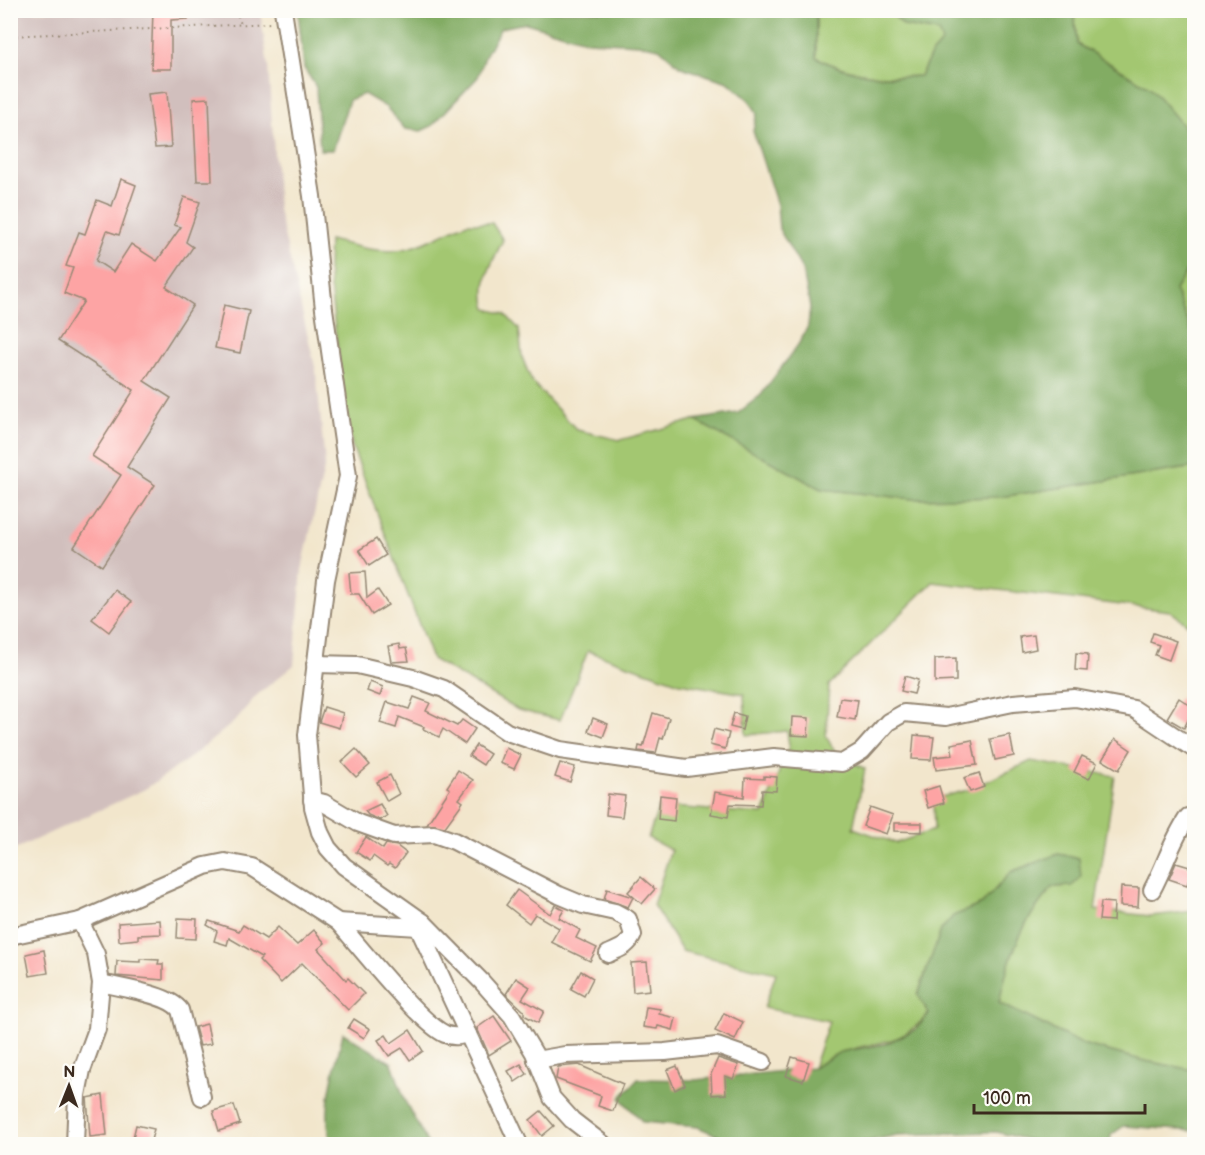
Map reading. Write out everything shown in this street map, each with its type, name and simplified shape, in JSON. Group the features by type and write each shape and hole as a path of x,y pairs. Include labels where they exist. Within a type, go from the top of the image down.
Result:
{"street":[{"path":"283,10 312,196 324,309 348,477 326,580 307,735 312,800 320,832 328,848 344,866 421,925 512,1016 536,1060 552,1098 572,1120 603,1144"},
{"path":"315,664 357,665 413,678 444,689 507,732 560,750 686,768 774,757 842,763 862,751 888,722 904,713 946,717 1013,703 1075,698 1134,709 1194,749"},
{"path":"312,800 324,803 358,824 394,836 434,834 559,895 583,905 615,912 628,919 633,935 630,942 623,948 608,954"},
{"path":"1152,890 1166,864 1180,828 1188,817 1194,818"},
{"path":"10,936 80,921 206,866 225,862 252,867 338,922 422,1016 443,1033 454,1037 468,1034"},
{"path":"75,1144 77,1095 82,1070 97,1029 101,983 96,954 80,921"},
{"path":"338,922 421,925"},
{"path":"421,925 519,1144"},
{"path":"101,983 154,996 177,1005 202,1097"},
{"path":"536,1060 565,1055 665,1052 717,1046 763,1062"}],"path":[{"path":"236,10 242,27"},
{"path":"10,36 268,24"}],"shaded area":[{"path":"11,11 260,11 268,66 278,209 316,371 325,464 302,569 294,665 257,695 234,722 191,757 145,789 11,851"}],"green space":[{"path":"298,11 816,11 816,57 840,68 866,74 907,77 920,76 932,53 942,42 938,32 904,26 889,11 1074,11 1077,44 1151,88 1194,139 1194,259 1175,290 1194,337 1194,467 1000,497 913,499 821,489 694,420 738,413 761,395 798,345 808,326 810,307 803,271 779,229 777,205 753,131 757,113 750,101 728,82 681,67 659,48 638,44 588,41 526,23 501,28 485,56 478,77 432,126 421,131 405,129 386,107 364,94 349,100 333,150 320,150 316,87 304,68"},
{"path":"816,11 889,11 904,26 938,32 943,42 932,53 920,76 880,75 853,71 816,57"},
{"path":"1074,11 1194,11 1194,139 1151,88 1077,44"},
{"path":"467,223 492,223 503,240 486,282 487,309 505,314 519,329 522,357 532,382 577,430 620,440 694,420 821,489 913,499 1000,497 1194,467 1194,629 1170,611 933,582 829,685 826,736 835,752 865,769 853,828 896,843 934,830 933,799 968,790 1031,761 1115,776 1095,910 1151,916 1194,911 1194,1070 1145,1061 1082,1044 999,1003 1007,971 1024,927 1053,887 1072,886 1078,858 1058,854 1011,872 982,904 953,916 929,963 918,994 929,1013 908,1032 898,1037 838,1053 813,1068 829,1021 764,1008 776,973 682,951 653,905 671,850 648,838 659,806 763,814 789,746 787,731 746,735 744,694 680,683 588,651 560,720 518,710 432,659 352,446 341,379 328,269 329,240 372,249 398,250 425,243"},
{"path":"1194,259 1194,337 1175,290"},
{"path":"1058,854 1079,858 1081,877 1072,886 1053,887 1032,913 1017,941 999,1003 1082,1044 1145,1061 1194,1070 1194,1131 1124,1126 1111,1135 1110,1144 1045,1144 996,1132 897,1135 855,1144 737,1144 698,1127 643,1122 620,1098 638,1079 695,1080 813,1068 840,1052 885,1044 915,1030 929,1014 918,995 941,930 953,916 982,904 1011,872"},
{"path":"343,1033 392,1063 405,1101 428,1144 332,1144 328,1103"}],"building":[{"path":"153,10 188,10 188,19 171,20 171,69 151,69"},
{"path":"167,92 171,147 155,148 148,94"},
{"path":"209,98 212,181 197,181 193,99"},
{"path":"121,179 136,185 119,235 107,231 96,261 113,272 131,244 157,261 181,227 174,225 184,197 200,202 186,242 193,247 166,287 193,305 144,381 171,398 127,467 155,485 102,566 74,547 121,475 92,456 134,390 58,341 84,301 64,293 73,268 66,266 79,232 85,234 97,200 112,206"},
{"path":"224,305 249,311 240,353 215,348"},
{"path":"376,539 386,555 369,566 359,550"},
{"path":"365,572 367,598 378,590 388,605 372,615 359,594 351,594 349,573"},
{"path":"115,590 131,602 109,632 92,619"},
{"path":"1153,633 1176,641 1169,660 1155,655 1159,645 1150,642"},
{"path":"1034,635 1036,649 1022,652 1020,637"},
{"path":"399,644 400,649 406,648 409,661 391,662 388,646"},
{"path":"1076,653 1088,654 1087,671 1075,670"},
{"path":"956,658 956,681 935,682 935,659"},
{"path":"905,676 918,680 914,694 901,691"},
{"path":"370,682 383,687 380,696 367,691"},
{"path":"414,697 430,703 426,711 457,726 462,720 475,729 465,744 443,729 439,737 423,729 424,727 399,717 396,728 380,723 387,702 409,709"},
{"path":"840,698 858,700 855,720 837,717"},
{"path":"1179,698 1194,708 1184,728 1167,718"},
{"path":"324,707 343,713 339,728 319,722"},
{"path":"653,713 669,718 663,739 660,738 656,753 638,751 639,746 643,747"},
{"path":"734,713 745,716 742,730 730,727"},
{"path":"792,717 809,718 808,736 791,735"},
{"path":"593,718 608,724 603,737 588,731"},
{"path":"714,729 729,733 725,749 710,745"},
{"path":"914,735 934,737 931,760 912,759"},
{"path":"1010,735 1014,756 995,760 990,739"},
{"path":"1115,739 1131,750 1119,770 1102,760"},
{"path":"972,740 977,765 936,770 934,757 953,755 951,744"},
{"path":"476,745 490,754 483,765 469,756"},
{"path":"506,748 521,755 514,769 500,763"},
{"path":"356,749 370,765 356,777 342,762"},
{"path":"1082,756 1097,763 1089,779 1074,772"},
{"path":"560,763 575,767 570,782 555,777"},
{"path":"458,770 473,780 459,799 463,802 445,827 427,824 450,789 447,787"},
{"path":"979,773 984,787 970,792 964,778"},
{"path":"390,775 399,794 387,801 377,782"},
{"path":"764,776 777,777 776,791 762,790 761,805 730,804 728,817 711,814 715,792 744,797 745,778 764,779"},
{"path":"939,786 944,803 928,808 923,791"},
{"path":"608,794 625,796 622,817 606,815"},
{"path":"660,795 676,797 674,821 658,819"},
{"path":"380,804 387,816 380,820 368,815 365,811"},
{"path":"870,807 893,815 886,834 863,826"},
{"path":"894,823 922,823 922,832 894,831"},
{"path":"366,837 383,849 386,844 397,846 406,853 395,868 389,864 387,866 373,856 370,861 356,852"},
{"path":"1176,863 1193,868 1187,885 1169,879"},
{"path":"641,877 655,889 642,904 628,892"},
{"path":"1121,887 1139,888 1138,907 1120,906"},
{"path":"607,889 633,897 628,907 604,899"},
{"path":"517,890 550,914 555,905 564,910 559,918 580,930 576,938 597,948 590,961 551,942 559,928 535,914 529,923 506,905"},
{"path":"1101,902 1114,903 1113,921 1099,920"},
{"path":"178,918 197,919 196,939 177,938"},
{"path":"160,920 161,934 138,935 138,939 119,941 118,923"},
{"path":"209,921 239,931 243,925 266,939 278,927 297,945 314,930 325,943 318,949 346,980 348,978 364,994 348,1010 302,963 281,983 259,960 262,957 229,938 227,945 214,941 217,931 207,925"},
{"path":"44,950 48,973 30,976 26,954"},
{"path":"140,959 159,960 158,964 163,964 163,980 116,976 117,961 140,962"},
{"path":"647,962 650,990 633,992 631,963"},
{"path":"581,971 593,978 584,996 571,989"},
{"path":"516,978 530,987 522,999 544,1011 538,1023 524,1015 524,1011 506,994"},
{"path":"646,1007 660,1009 659,1014 676,1018 673,1030 658,1026 657,1029 643,1027"},
{"path":"724,1013 743,1022 735,1040 715,1031"},
{"path":"494,1016 511,1041 489,1055 477,1028"},
{"path":"354,1019 370,1029 364,1038 348,1028"},
{"path":"207,1024 211,1044 200,1046 195,1027"},
{"path":"410,1030 423,1051 410,1060 402,1048 389,1056 378,1040 386,1035 391,1043"},
{"path":"792,1057 809,1062 803,1081 786,1076"},
{"path":"718,1058 739,1065 733,1079 725,1076 726,1094 712,1095 711,1074"},
{"path":"521,1064 527,1074 515,1082 508,1071"},
{"path":"579,1065 623,1084 613,1111 598,1106 601,1096 556,1079 558,1067"},
{"path":"677,1066 685,1085 675,1090 667,1070"},
{"path":"103,1095 107,1135 90,1137 87,1098"},
{"path":"234,1105 240,1124 219,1131 213,1111"},
{"path":"541,1111 554,1126 542,1136 530,1120"},
{"path":"136,1125 154,1129 150,1144 132,1142"}]}
